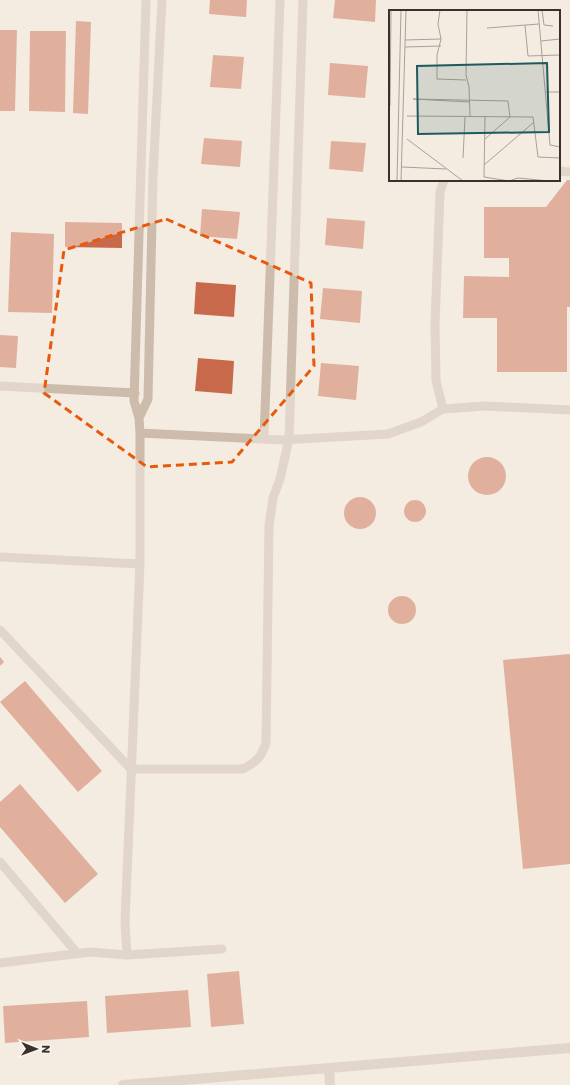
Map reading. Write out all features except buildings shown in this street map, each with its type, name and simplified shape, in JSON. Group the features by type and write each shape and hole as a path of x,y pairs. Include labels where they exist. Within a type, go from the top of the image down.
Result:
{"street":[{"path":"123,1085 570,1048"},
{"path":"329,1068 330,1085"}],"lane":[{"path":"127,955 125,922 140,564 140,418 134,401 146,0"},
{"path":"140,418 148,399 153,176 162,0"},
{"path":"264,439 280,0"},
{"path":"0,630 132,769 243,769 254,763 263,754 266,743 269,526 273,498 280,479 290,439 303,0"},
{"path":"560,171 570,172"},
{"path":"443,409 436,381 435,324 440,192 444,181"},
{"path":"0,386 135,393"},
{"path":"140,433 264,439 388,434 421,422 443,409 485,406 570,410"},
{"path":"0,557 140,564"},
{"path":"0,862 77,954"},
{"path":"0,963 90,952 127,955 222,949"}],"highlighted area":[{"path":"166,219 311,283 314,366 232,462 147,467 44,393 64,250"}]}
